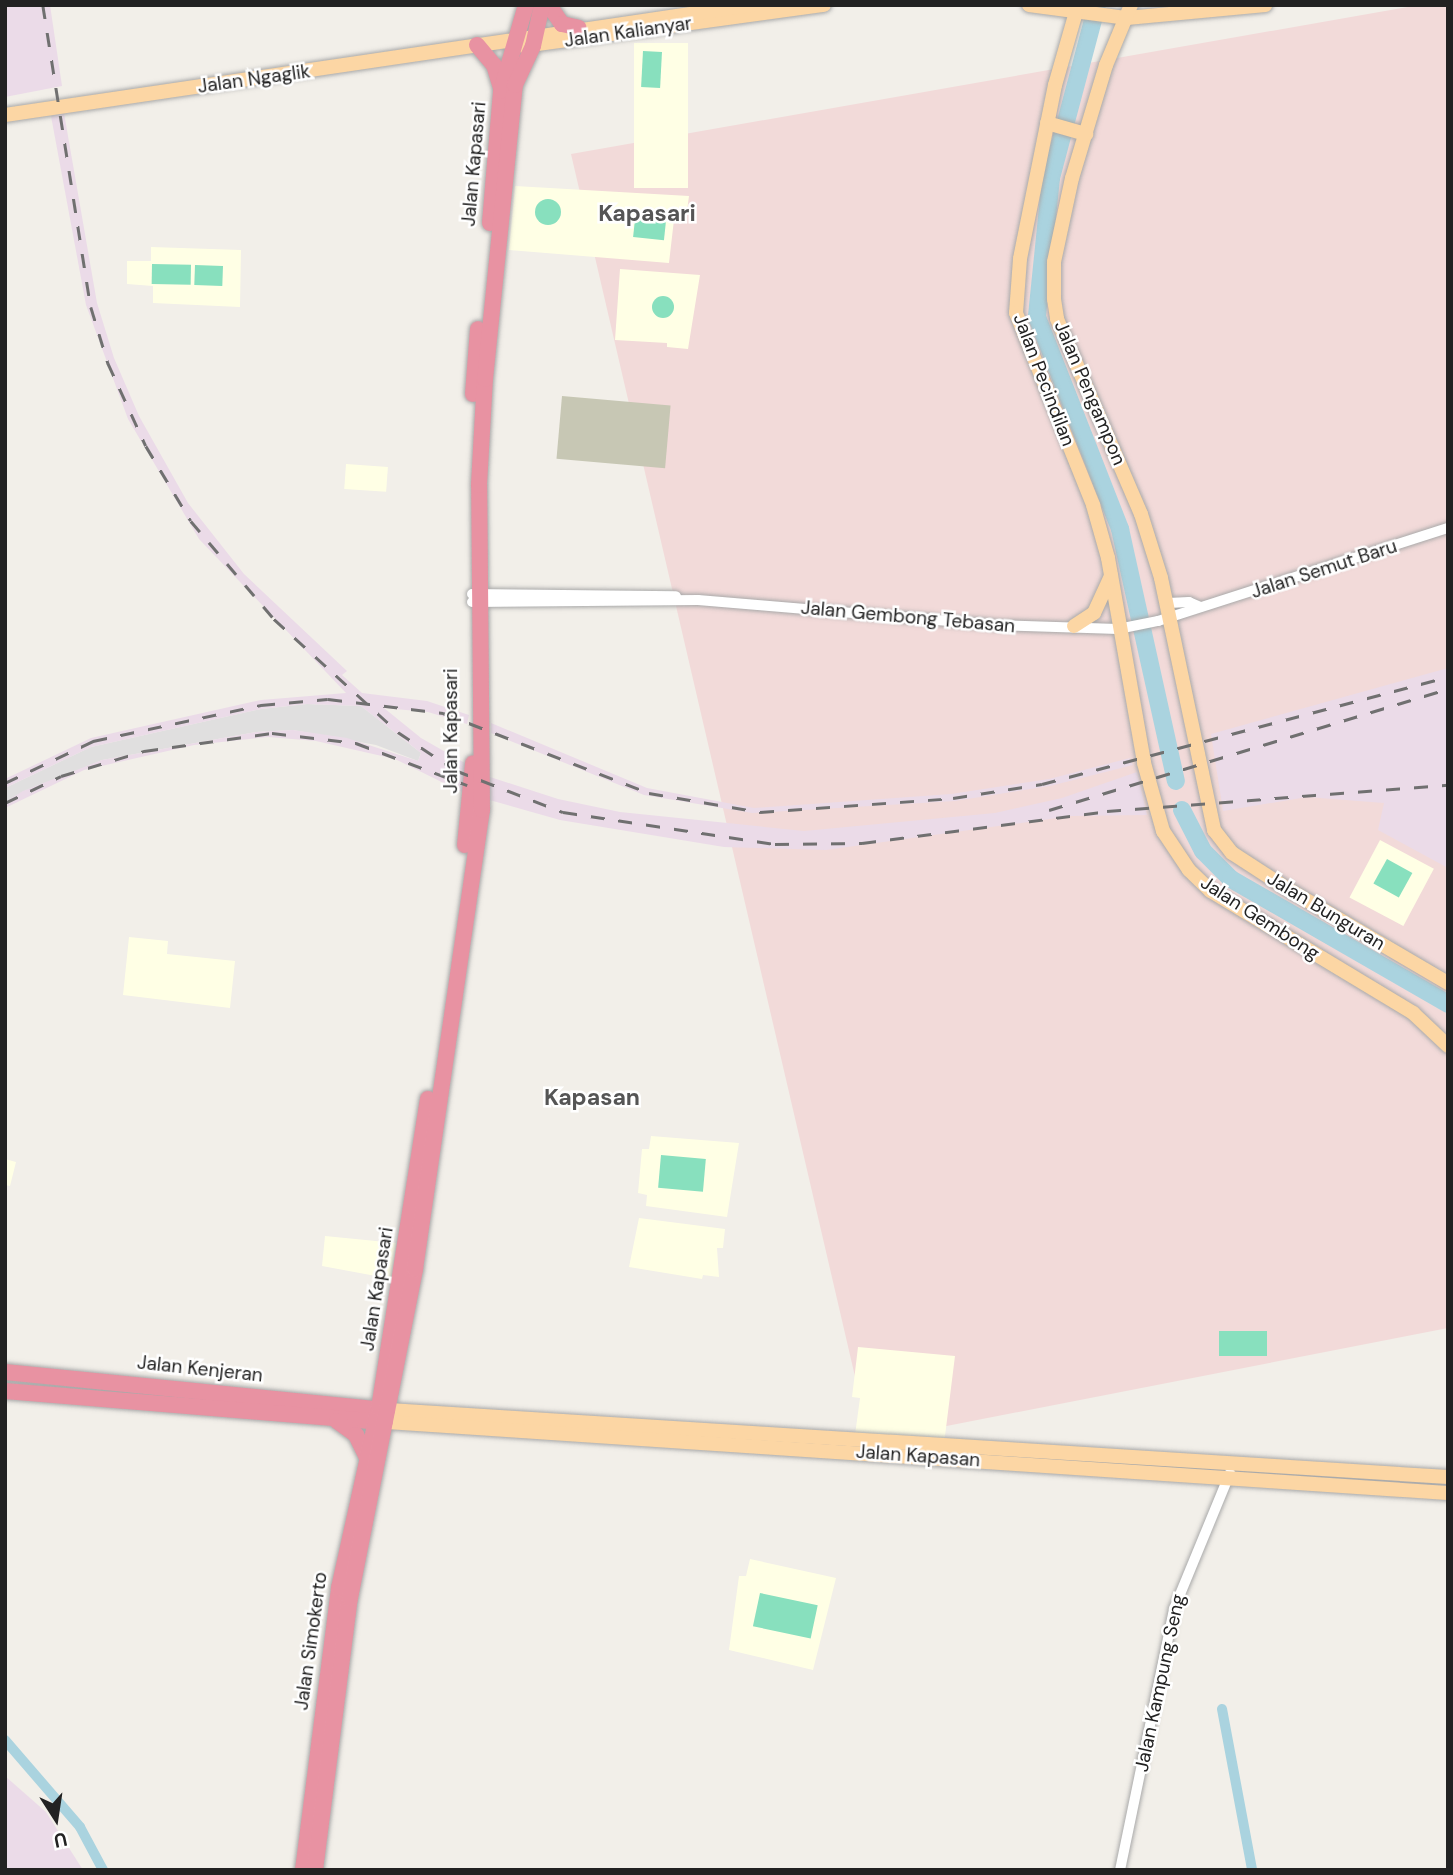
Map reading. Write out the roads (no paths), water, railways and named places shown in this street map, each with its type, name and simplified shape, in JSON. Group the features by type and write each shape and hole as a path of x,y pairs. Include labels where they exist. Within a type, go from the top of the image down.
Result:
{"highway":[{"name":"Jalan Kapasari","path":"477,598 470,430 501,90 512,42 526,5"},
{"name":"Jalan Kapasari","path":"383,1416 472,795 480,450 490,312 515,85 534,41 542,5"},
{"path":"549,5 562,24 579,28"},
{"path":"477,46 494,65 501,90"},
{"name":"Jalan Kenjeran","path":"5,1372 82,1378 383,1416"},
{"path":"80,1396 82,1378"},
{"name":"Jalan Kenjeran","path":"5,1391 335,1420 383,1416"},
{"name":"Jalan Simokerto","path":"303,1870 339,1588 367,1458 383,1416"},
{"name":"Jalan Simokerto","path":"315,1870 350,1598 383,1416"},
{"path":"335,1420 356,1434 367,1458"}],"main road":[{"name":"Jalan Kalianyar","path":"534,41 579,28 751,5"},
{"name":"Jalan Kalianyar","path":"512,42 824,5"},
{"path":"1029,5 1080,10 1108,17 1130,8 1157,11 1265,5"},
{"name":"Jalan Pengampon","path":"1130,8 1081,132 1054,262 1057,319 1140,514 1166,614"},
{"name":"Jalan Pecindilan","path":"1080,10 1018,268 1016,313 1093,505 1111,576 1118,629"},
{"name":"Jalan Ngaglik","path":"5,115 512,42"},
{"path":"1052,124 1081,132"},
{"path":"1074,626 1094,613 1111,576"},
{"name":"Jalan Bunguran","path":"1166,614 1214,830 1232,853 1264,874 1447,982"},
{"name":"Jalan Gembong","path":"1118,629 1155,807 1184,864 1211,891 1413,1013 1445,1036"},
{"name":"Jalan Kapasan","path":"383,1416 1230,1469 1448,1477"},
{"name":"Jalan Kapasan","path":"1230,1469 1448,1493"}],"street":[{"name":"Jalan Semut Baru","path":"1118,629 1200,607 1448,528"},
{"name":"Jalan Gembong Tebasan","path":"477,598 690,596 698,600 994,625 1118,629"},
{"name":"Jalan Kampung Seng","path":"1120,1870 1174,1609 1230,1469"}],"waterway":[{"path":"1097,5 1051,178 1037,317 1120,529 1176,781"},
{"path":"1182,810 1203,851 1231,879 1448,1004"},
{"path":"1222,1709 1252,1870"},
{"path":"5,1740 80,1827 103,1870"}],"railway":[{"path":"43,5 91,307 108,363 146,446 191,521 274,619 398,732 455,770 563,812 775,844 862,843 1107,811 1448,785"},
{"path":"5,783 93,741 261,705 328,699 443,713 649,793 760,812 953,798 1042,784 1448,677"},
{"path":"1049,810 1448,689"},
{"path":"5,803 61,776 144,751 272,733 356,743 467,785"}],"district":[{"name":"Kapasari","path":"647,213"},
{"name":"Kapasan","path":"592,1097"}]}
